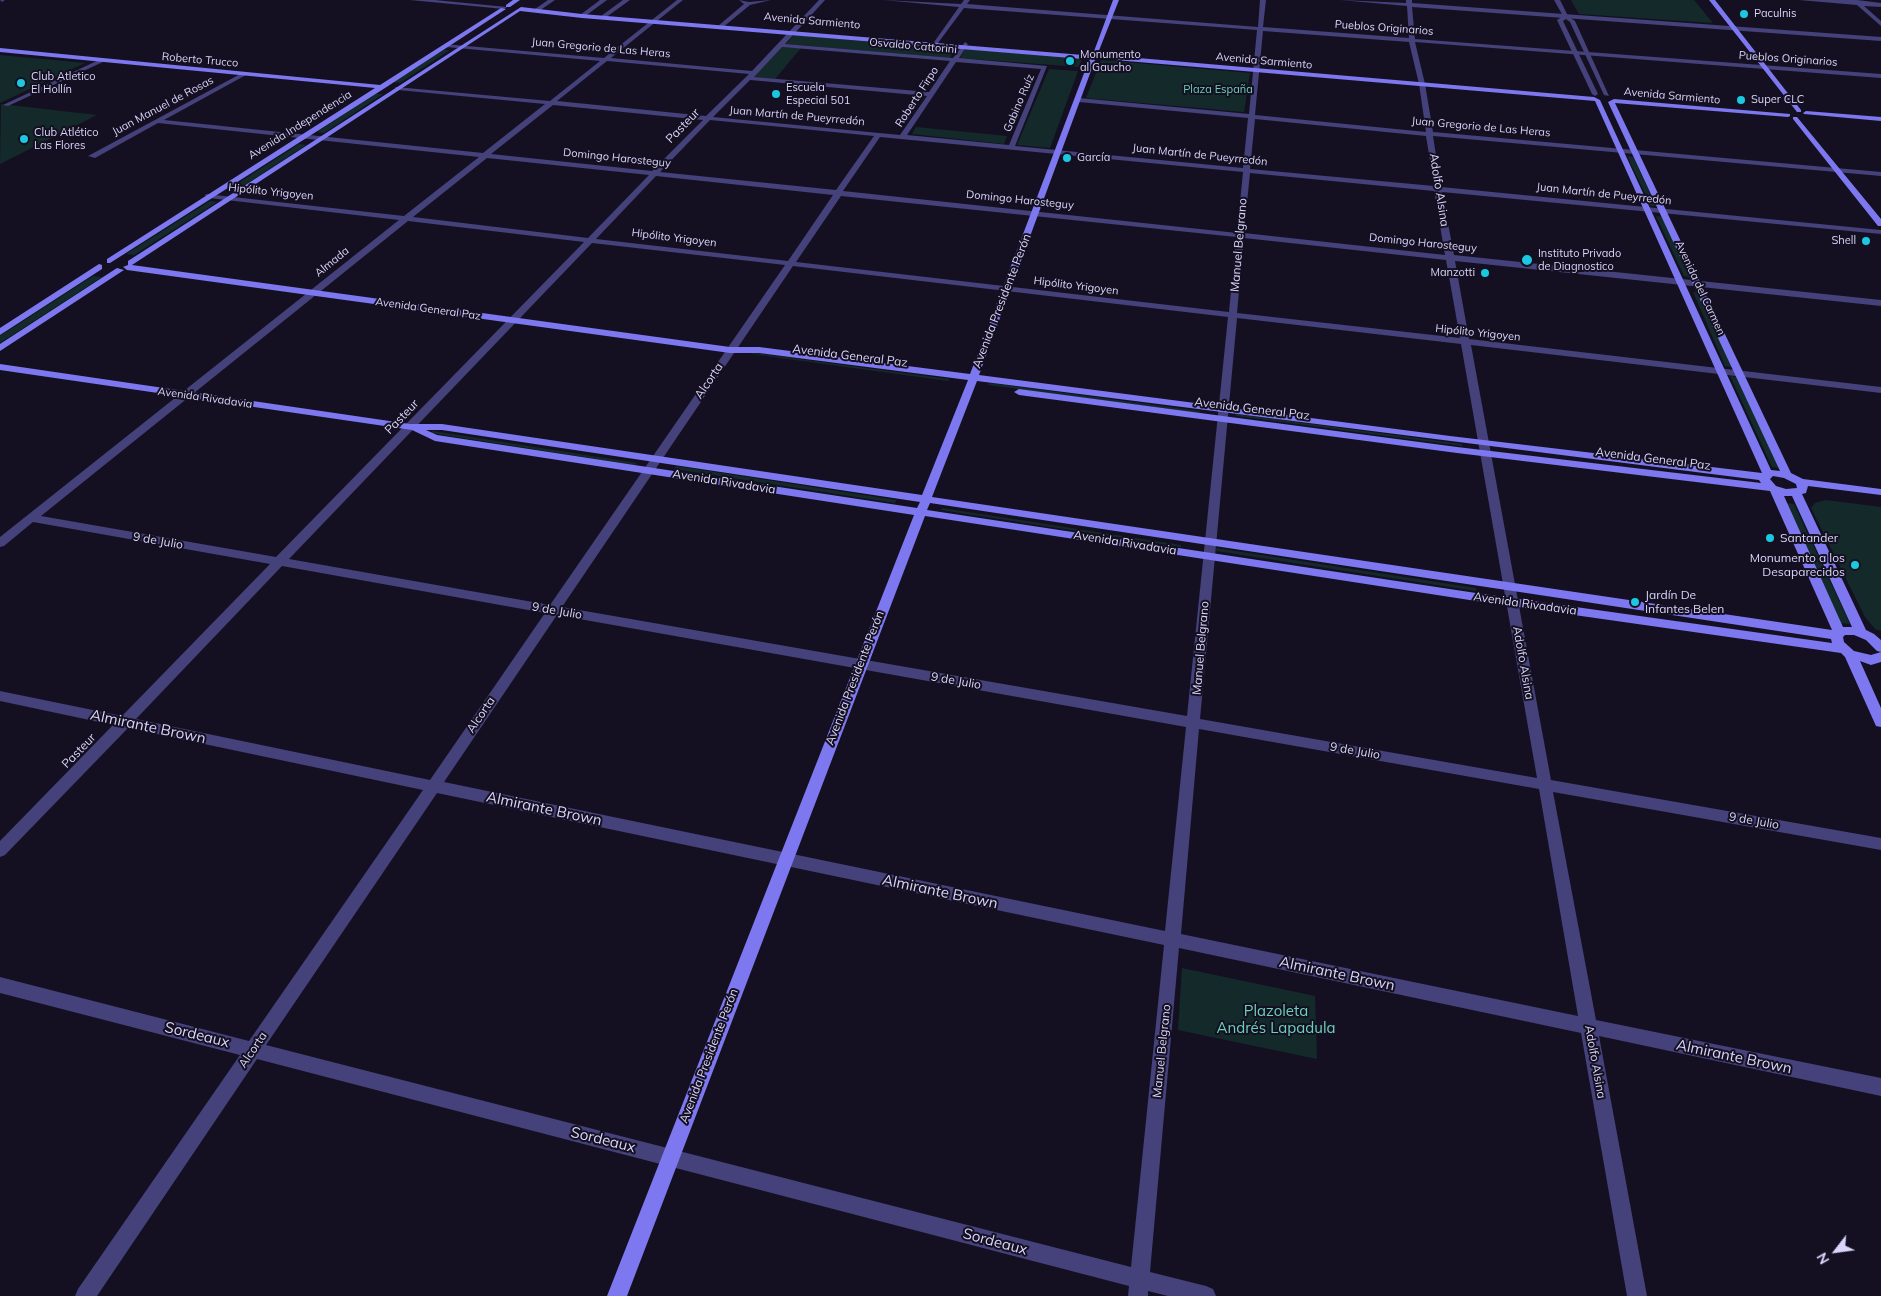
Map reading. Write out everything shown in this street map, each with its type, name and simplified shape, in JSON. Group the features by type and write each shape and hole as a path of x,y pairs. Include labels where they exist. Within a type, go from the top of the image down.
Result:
{"main road":[{"name":"Avenida Independencia","path":"100,267 517,0"},
{"name":"Avenida Presidente Perón","path":"617,1296 1079,100 1092,56 1116,0"},
{"path":"1704,0 1789,113 1881,224"},
{"path":"1712,0 1805,115 1847,171 1881,211"},
{"name":"Avenida Sarmiento","path":"505,7 519,5 537,10 605,16 1805,115"},
{"name":"Avenida Independencia","path":"0,348 522,7"},
{"name":"Roberto Trucco","path":"0,50 398,88"},
{"name":"Avenida del Carmen","path":"1595,97 1721,371 1767,476 1764,480 1773,488"},
{"name":"Avenida del Carmen","path":"1611,99 1787,475"},
{"path":"1805,115 1881,119"},
{"path":"1805,115 1881,123"},
{"path":"0,332 100,267 103,272 126,267 127,259 110,261"},
{"name":"Avenida General Paz","path":"126,267 311,294 730,350 751,357 970,382 1486,448 1773,488 1799,489"},
{"name":"Avenida Rivadavia","path":"0,367 410,427 435,438 652,465 922,506 1210,556 1510,595 1837,634 1849,630 1871,637"},
{"name":"Avenida General Paz","path":"1486,448 1767,476 1787,475"},
{"path":"1787,475 1799,489 1881,656"},
{"path":"1773,488 1837,634 1835,639 1846,652 1881,722"},
{"path":"1799,489 1881,492"},
{"path":"1799,489 1881,499"},
{"name":"Avenida Rivadavia","path":"922,506 1211,542 1846,652 1871,660 1881,656"}],"street":[{"path":"413,0 505,7"},
{"path":"537,10 552,0"},
{"path":"584,14 604,0"},
{"path":"605,16 627,0"},
{"name":"Almada","path":"0,543 603,59 680,0"},
{"path":"722,25 745,2 768,0"},
{"name":"Pasteur","path":"0,851 822,0"},
{"name":"Pueblos Originarios","path":"886,0 1881,76"},
{"path":"936,43 967,0"},
{"name":"Manuel Belgrano","path":"1139,1288 1263,0"},
{"path":"1343,0 1409,3 1566,17 1881,39"},
{"name":"Avenida del Carmen","path":"1557,0 1566,17 1572,21 1611,99"},
{"path":"1802,0 1858,2 1881,5"},
{"path":"1858,2 1881,24"},
{"name":"Adolfo Alsina","path":"1409,3 1412,40 1422,84 1438,190 1486,448 1510,595 1637,1296"},
{"name":"Avenida del Carmen","path":"1566,17 1560,20 1595,97"},
{"name":"Juan Gregorio de Las Heras","path":"446,45 603,59 930,94"},
{"name":"Osvaldo Cattorini","path":"779,45 1045,67"},
{"name":"Roberto Firpo","path":"903,136 964,46"},
{"path":"6,105 102,60"},
{"name":"Gabino Ruíz","path":"1011,148 1045,67"},
{"name":"Juan Manuel de Rosas","path":"92,156 244,74"},
{"name":"Juan Martín de Pueyrredón","path":"398,88 1881,232"},
{"name":"Juan Gregorio de Las Heras","path":"1079,100 1430,134 1881,174"},
{"name":"Domingo Harosteguy","path":"156,121 1881,303"},
{"name":"Alcorta","path":"85,1296 878,135"},
{"name":"Hipólito Yrigoyen","path":"209,196 1881,390"},
{"name":"9 de Julio","path":"31,518 1881,844"},
{"name":"Almirante Brown","path":"0,696 1881,1088"},
{"name":"Sordeaux","path":"0,985 670,1157 1139,1288 1206,1296"}],"green space":[{"path":"1571,0 1694,0 1713,23 1579,14"},
{"path":"794,35 955,49 950,58 786,44"},
{"path":"780,47 801,48 775,79 753,77"},
{"path":"965,49 1082,58 1079,67 960,58"},
{"path":"444,50 450,50 400,83 393,82"},
{"name":"Club Atletico El Hollín","path":"0,55 85,63 0,103"},
{"name":"Plaza España","path":"1101,60 1250,73 1244,112 1086,98"},
{"path":"1049,69 1078,71 1050,148 1017,145"},
{"path":"376,94 383,94 324,133 317,132"},
{"name":"Club Atlético Las Flores","path":"1,104 97,115 0,164"},
{"path":"916,127 1007,136 1004,144 912,134"},
{"path":"299,144 306,145 237,190 229,189"},
{"path":"1627,156 1633,157 1656,206 1651,206"},
{"path":"210,201 217,202 134,255 126,254"},
{"path":"1656,216 1662,217 1690,277 1684,276"},
{"path":"93,276 102,277 0,343 0,336"},
{"path":"1693,292 1699,293 1732,367 1725,366"},
{"path":"753,353 949,379 948,381"},
{"path":"1730,376 1737,377 1779,468 1772,467"},
{"path":"989,383 1200,411 1199,413 988,385"},
{"path":"1236,414 1462,444 1462,446 1236,416"},
{"path":"433,431 637,463 635,465 431,433"},
{"path":"676,466 896,500 895,503 674,469"},
{"path":"1826,500 1881,507 1881,631 1875,629 1865,617 1811,508 1815,503"},
{"path":"1786,503 1794,504 1850,624 1841,623"},
{"path":"942,508 1181,545 1181,547 941,510"},
{"path":"1216,548 1476,588 1476,591 1216,551"},
{"name":"Plazoleta Andrés Lapadula","path":"1182,968 1315,996 1317,1059 1178,1030"}],"place":[{"name":"Paculnis","path":"1744,14"},
{"name":"Monumento al Gaucho","path":"1070,61"},
{"name":"Club Atletico El Hollín","path":"21,83"},
{"name":"Escuela Especial 501","path":"776,94"},
{"name":"Super CLC","path":"1741,100"},
{"name":"Club Atlético Las Flores","path":"24,139"},
{"name":"García","path":"1067,158"},
{"name":"Shell","path":"1866,241"},
{"name":"Instituto Privado de Diagnostico","path":"1527,260"},
{"name":"Manzotti","path":"1485,273"},
{"name":"Santander","path":"1770,538"},
{"name":"Monumento a los Desaparecidos","path":"1855,565"},
{"name":"Jardín De Infantes Belen","path":"1635,602"}]}
